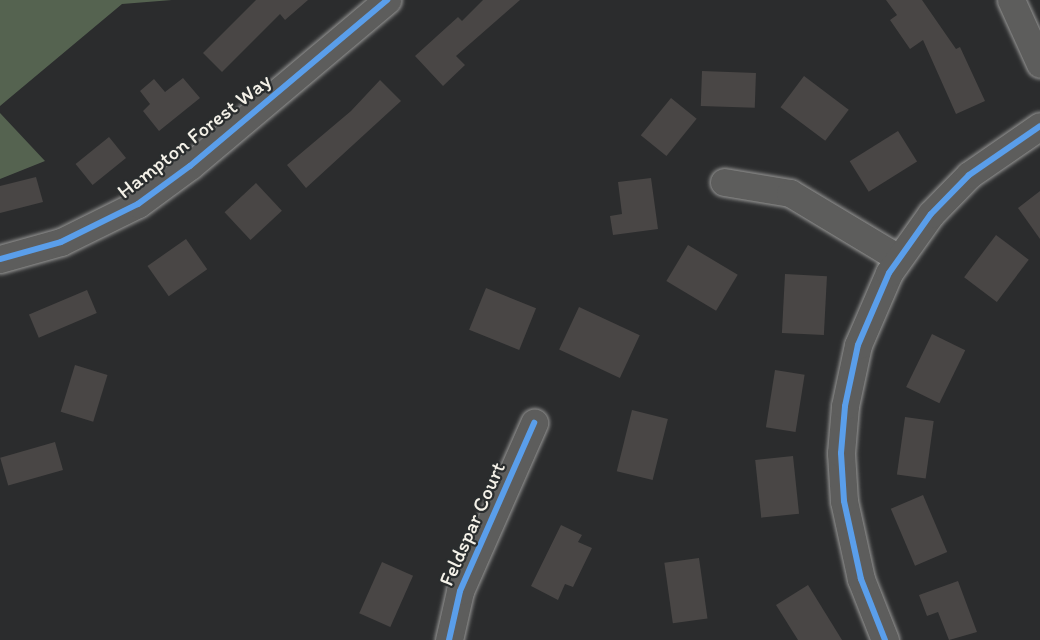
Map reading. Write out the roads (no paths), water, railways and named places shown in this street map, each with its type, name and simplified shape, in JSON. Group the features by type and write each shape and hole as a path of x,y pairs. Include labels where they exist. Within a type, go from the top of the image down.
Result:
{"street":[{"name":"Hampton Forest Way","path":"0,259 61,242 138,204 190,166 387,0"},
{"path":"1011,0 1040,64"},
{"path":"885,640 850,537 841,453 845,406 858,345 898,258 931,214 969,175 1040,126"},
{"path":"724,182 790,193 898,258"},
{"name":"Feldspar Court","path":"448,640 460,591 534,423"}]}
